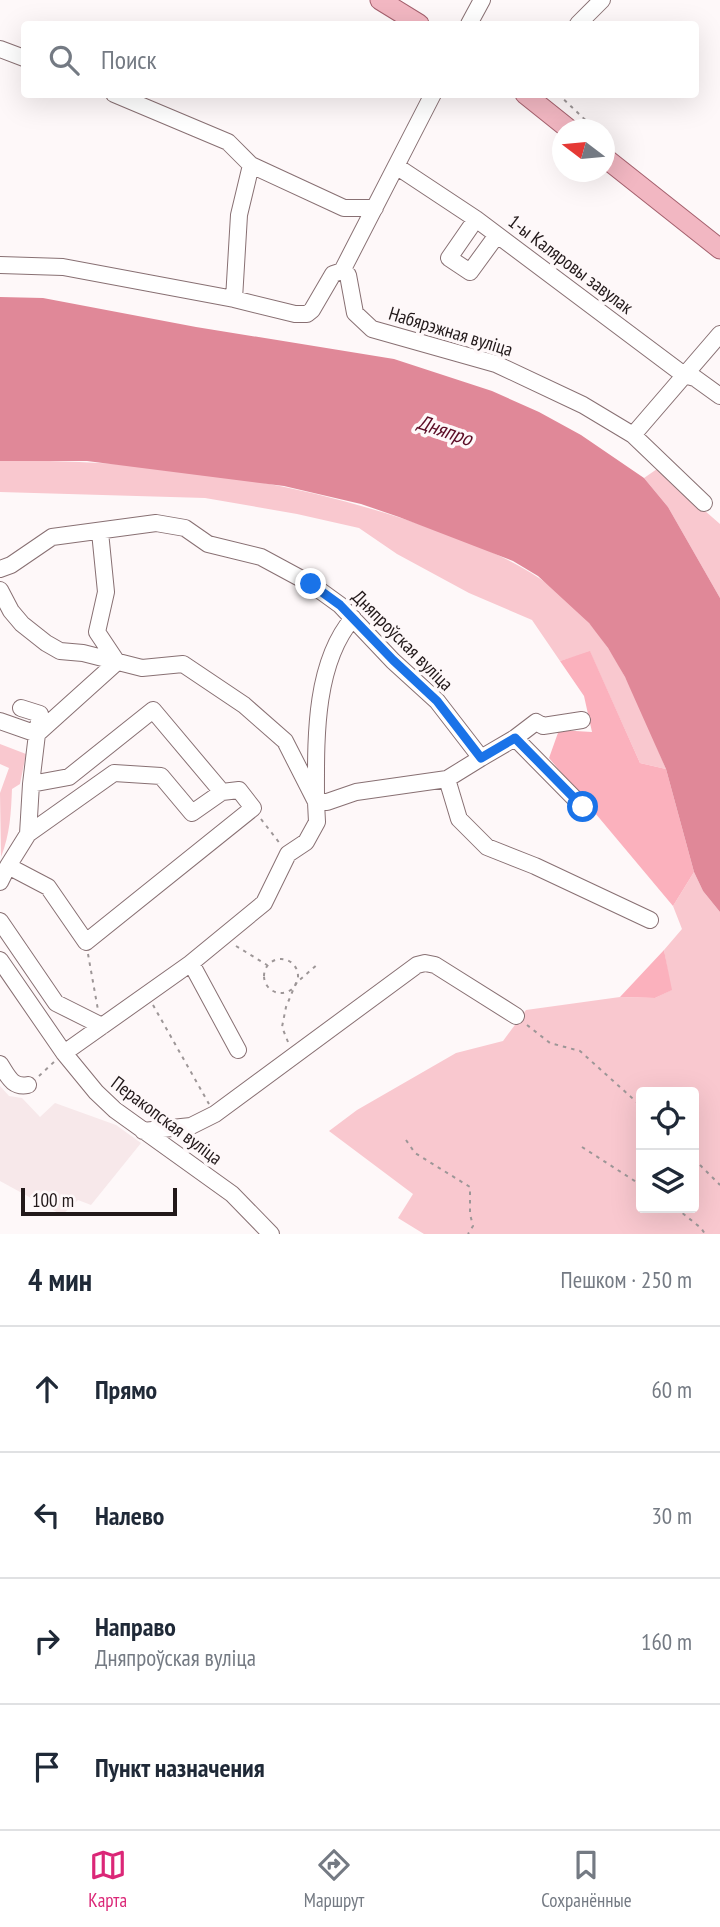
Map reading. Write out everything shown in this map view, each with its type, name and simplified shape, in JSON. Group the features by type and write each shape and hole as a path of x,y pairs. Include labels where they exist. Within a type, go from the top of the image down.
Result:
{"main road":[{"path":"380,0 413,21"},
{"path":"530,98 556,119"},
{"path":"615,166 720,249"}],"street":[{"path":"471,21 482,0"},
{"path":"581,21 602,0"},
{"path":"0,49 21,57"},
{"path":"124,98 228,142 251,165 344,208 375,208"},
{"path":"0,265 63,267 234,299 295,314 307,314 333,274 342,271 431,98"},
{"path":"234,299 239,215 251,165"},
{"name":"1-ы Каляровы завулак","path":"396,166 476,219 684,374 695,378 720,396"},
{"path":"476,219 449,258 470,272 497,235"},
{"name":"Набярэжная вуліца","path":"342,271 348,275 355,313 372,328 496,364 583,405 633,435 704,503"},
{"path":"633,435 720,334"},
{"name":"Дняпроўская вуліца","path":"0,569 11,565 52,537 156,523 185,528 208,544 261,557 311,584 353,618 437,701 481,758"},
{"path":"100,532 106,592 97,632 117,662"},
{"path":"0,590 11,611 22,624 60,651 83,653 142,668 183,664 244,705 285,741 316,802"},
{"path":"64,1053 191,963 264,903 288,854 306,842 317,822 316,743 324,682 340,632 353,618"},
{"path":"37,734 117,662"},
{"path":"21,708 40,714 28,834"},
{"path":"31,784 69,777 153,710 222,792"},
{"path":"316,802 327,802 356,792 447,779 515,738 536,722 544,726 582,720"},
{"path":"0,721 37,734"},
{"path":"515,738 583,807"},
{"path":"0,882 8,866 28,834 114,773 161,776 192,813 222,792 239,790 253,808 86,942 48,887 8,866"},
{"path":"447,779 459,819 487,847 536,866 650,920"},
{"path":"0,921 56,1003 102,1026"},
{"name":"Перакопская вуліца","path":"0,960 64,1053 96,1092 115,1110 232,1194 271,1234"},
{"path":"191,963 238,1050"},
{"path":"143,1131 191,1126 215,1114 417,965 435,965 516,1016"},
{"path":"0,1064 14,1084 28,1085"}],"path":[{"path":"562,98 584,119"},
{"path":"253,808 288,854"},
{"path":"222,937 268,965"},
{"path":"86,942 102,1026"},
{"path":"294,1055 282,1027 286,1007 296,983 298,974 286,960 276,960 268,965 264,974 265,983 271,991 281,993 290,991 296,983 318,964"},
{"path":"147,994 215,1114"},
{"path":"516,1016 550,1043 580,1051 636,1101"},
{"path":"28,1085 64,1053"},
{"path":"407,1140 415,1153 470,1188 473,1226 468,1234"},
{"path":"582,1147 636,1182"},
{"path":"699,1164 720,1185"},
{"path":"682,1213 705,1234"}],"shaded area":[{"path":"0,461 111,464 277,485 385,513 460,539 501,557 557,591 590,624 614,657 633,693 666,769 640,763 590,652 560,661 532,620 469,593 397,554 359,528 205,498 0,492"},
{"path":"657,469 720,524 720,598 668,507 644,478"},
{"path":"590,651 640,763 666,769 694,872 673,906 549,758 559,730 592,732 584,696 560,661"},
{"path":"0,744 26,754 20,784 12,789 8,832 1,857 0,793 9,768 0,764"},
{"path":"694,872 703,891 720,912 720,1234 424,1234 398,1218 413,1194 329,1131 357,1110 456,1053 503,1041 526,1010 620,997 655,998 671,990 664,950 682,929 673,906"},
{"path":"664,950 672,990 655,998 620,997"},
{"path":"0,1086 9,1096 22,1098 40,1117 55,1103 116,1125 141,1143 91,1205 78,1200 62,1215 0,1181"}],"water":[{"name":"Дняпро","path":"0,297 43,298 196,327 394,359 492,391 539,412 581,435 644,478 668,507 720,598 720,912 703,891 694,872 666,769 625,677 589,623 538,576 513,561 399,517 361,504 284,486 87,461 0,461"}],"route":[{"path":"311,584 340,605 437,701 481,758 515,738 583,807"}]}
